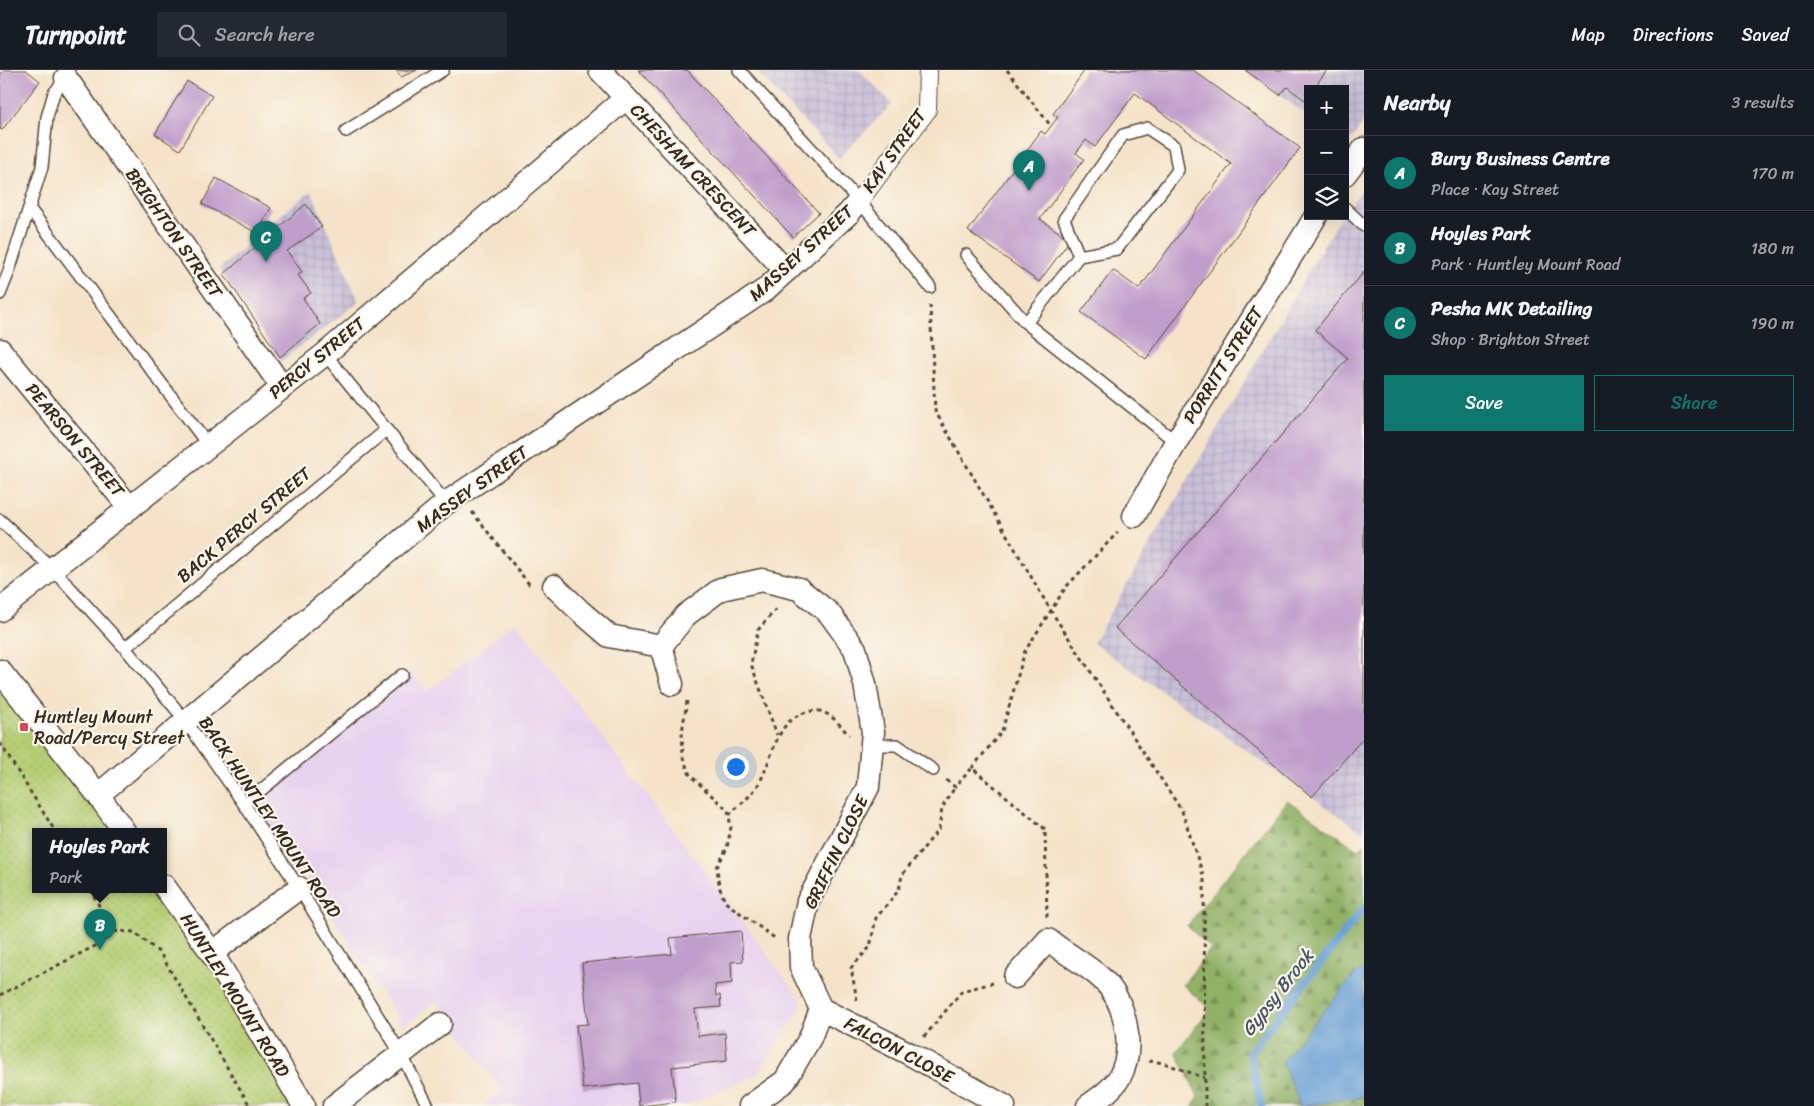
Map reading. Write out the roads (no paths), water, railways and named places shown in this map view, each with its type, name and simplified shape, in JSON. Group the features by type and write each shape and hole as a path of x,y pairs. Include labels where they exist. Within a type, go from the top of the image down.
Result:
{"street":[{"name":"CHESHAM CRESCENT","path":"600,70 786,271"},
{"name":"KAY STREET","path":"859,201 927,110 928,70"},
{"name":"BRIGHTON STREET","path":"66,78 282,387"},
{"name":"PERCY STREET","path":"0,610 325,354 626,98"},
{"path":"1349,169 1364,149"},
{"name":"MASSEY STREET","path":"98,795 185,720 452,499 765,290 849,213 859,201"},
{"name":"PORRITT STREET","path":"1134,516 1176,442 1314,220"},
{"name":"PEARSON STREET","path":"0,350 130,508"},
{"name":"GRIFFIN CLOSE","path":"661,646 686,615 721,589 762,580 800,589 829,613 855,649 866,684 873,732 868,787 808,901 800,939 801,967 821,1009"},
{"path":"554,586 609,636 661,646 672,684"},
{"path":"0,671 122,828"},
{"path":"212,953 299,888"},
{"name":"HUNTLEY MOUNT ROAD","path":"167,890 212,953 304,1106"},
{"path":"1015,977 1048,940 1102,979 1117,1000 1125,1018 1128,1038 1127,1057 1119,1078 1104,1095 1088,1106"},
{"path":"750,1106 785,1081 810,1038 821,1009"},
{"name":"FALCON CLOSE","path":"821,1009 910,1054 1004,1106"},
{"path":"334,1106 440,1024"}],"lane":[{"path":"346,131 443,70"},
{"path":"739,70 859,201 930,287"},
{"path":"0,294 42,167 46,117 54,93 66,78"},
{"path":"1026,323 1079,256 1117,249 1178,170 1174,146 1147,128 1123,135 1064,219 1079,256"},
{"path":"29,208 208,445"},
{"path":"1349,212 1364,226"},
{"path":"966,255 1026,323 1176,442"},
{"path":"325,354 386,430 452,499"},
{"name":"BACK PERCY STREET","path":"125,648 386,430"},
{"name":"BACK HUNTLEY MOUNT ROAD","path":"0,520 53,568 125,648 185,720 244,804 299,888 401,1054 428,1106"},
{"path":"244,804 402,675"},
{"path":"872,745 897,745 934,770"}],"water":[{"path":"1364,969 1364,1097 1300,1106 1282,1061 1355,974"}],"waterway":[{"name":"Gypsy Brook","path":"1261,1106 1250,1052 1364,908"}],"place":[{"name":"Bury Business Centre","path":"1029,191"},
{"name":"Pesha MK Detailing","path":"266,262"},
{"name":"Huntley Mount Road/Percy Street","path":"24,727"},
{"name":"Hoyles Park","path":"100,950"}]}
